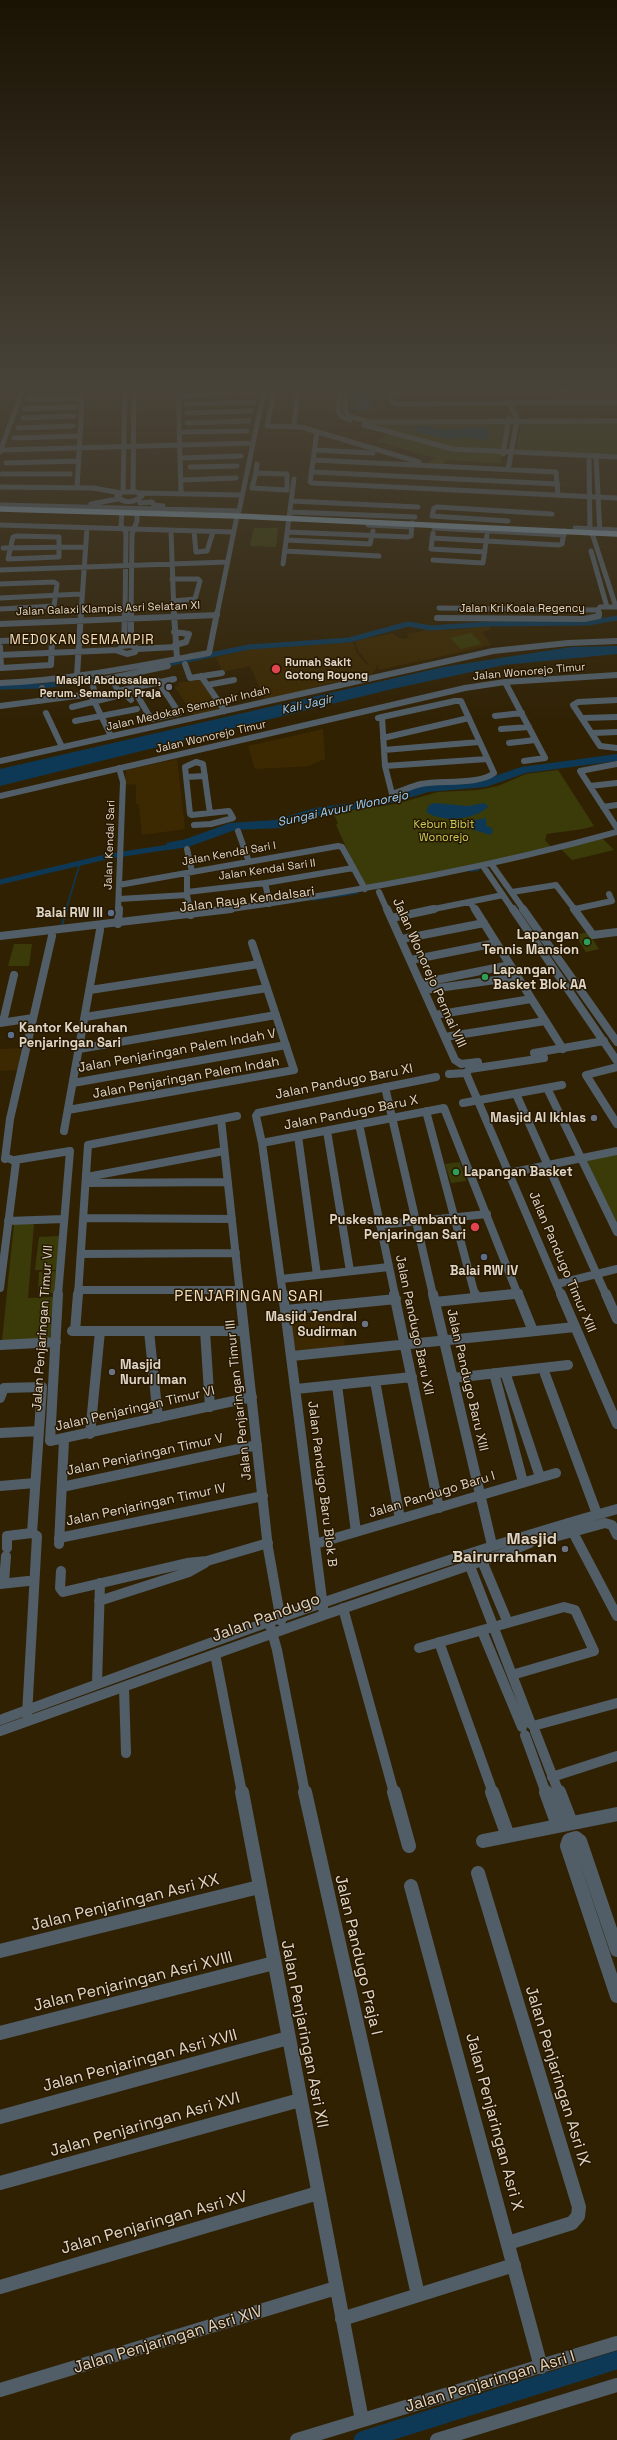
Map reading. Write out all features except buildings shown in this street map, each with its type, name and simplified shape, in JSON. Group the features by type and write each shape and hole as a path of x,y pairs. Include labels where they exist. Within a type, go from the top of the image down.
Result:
{"main road":[{"path":"0,509 28,508 120,510 139,506 237,516 345,518 374,523 487,529 508,525 564,533 600,531 617,535"}],"street":[{"path":"0,501 96,504 106,500 119,500 139,506 153,502 156,506 229,508 229,511"},
{"path":"119,500 123,529 126,533 124,566 128,619 128,645"},
{"path":"128,619 134,529 141,500"},
{"path":"199,512 240,510 241,500"},
{"path":"283,564 291,500 418,507"},
{"path":"591,500 590,532 607,607"},
{"path":"598,500 600,531 617,530"},
{"path":"348,504 345,518 393,516 415,517"},
{"path":"0,505 28,508"},
{"path":"393,516 394,506"},
{"path":"510,511 508,525 432,516 434,508 437,507 510,511 552,514"},
{"path":"0,683 43,681 77,675 116,671 177,658 205,654 211,650 237,516"},
{"path":"286,540 371,544 373,536 374,523 289,516"},
{"path":"591,521 600,521"},
{"path":"287,532 409,537 412,525"},
{"path":"0,526 233,532"},
{"path":"435,526 430,548 485,552"},
{"path":"77,675 84,547 87,528"},
{"path":"575,528 590,532 617,535"},
{"path":"432,538 486,541 560,545 562,544 564,533 487,529 486,541 485,552 483,563 433,560"},
{"path":"171,531 174,632 177,658"},
{"path":"194,531 196,552 207,551 213,532"},
{"path":"317,541 319,533"},
{"path":"17,535 58,537 60,538 59,548 59,557 56,558 7,559 13,537 17,535"},
{"path":"341,554 344,543"},
{"path":"348,554 350,543"},
{"path":"2,548 84,547"},
{"path":"285,551 379,556"},
{"path":"595,555 616,607"},
{"path":"0,570 228,562"},
{"path":"172,579 198,579 200,581 196,599 173,601"},
{"path":"0,584 54,582 57,584 58,595 54,607 0,609"},
{"path":"602,588 609,588"},
{"path":"0,596 81,594"},
{"name":"Jalan Kri Koala Regency","path":"439,608 598,610 600,608 616,607"},
{"path":"465,619 466,608"},
{"name":"Jalan Kri Koala Regency","path":"437,618 584,619 600,615 598,610"},
{"name":"Jalan Galaxi Klampis Asri Selatan XI","path":"0,624 217,615"},
{"path":"118,650 127,654 137,649 175,646 186,642 189,634 174,632"},
{"path":"0,641 51,638 53,640 53,652 50,665 11,668 0,667 0,647"},
{"name":"Jalan Medokan Semampir Indah","path":"0,761 493,651 568,643 617,641"},
{"path":"128,645 137,649"},
{"path":"0,656 53,652 118,650 128,645"},
{"path":"0,652 53,652"},
{"path":"185,664 190,678 222,673"},
{"path":"111,736 94,702 92,682 168,666"},
{"name":"Jalan Wonorejo Timur","path":"0,796 465,688 505,682 617,675"},
{"path":"201,676 225,711"},
{"path":"112,679 118,691 173,678"},
{"path":"207,685 234,680"},
{"path":"158,682 183,720"},
{"path":"505,682 544,759 524,761"},
{"path":"88,685 93,694"},
{"path":"42,688 46,700"},
{"path":"133,688 151,719 179,713"},
{"path":"0,706 93,694"},
{"path":"72,707 125,694 131,700"},
{"path":"617,700 574,703 573,705 583,718 600,746 603,748 617,748"},
{"path":"375,710 380,718 386,766 392,794 421,784 489,777 494,773 469,718 458,701 380,718"},
{"path":"75,721 137,709"},
{"path":"46,713 62,747"},
{"path":"495,716 522,713"},
{"path":"583,718 617,717"},
{"path":"383,738 433,728 469,718"},
{"path":"433,728 472,726"},
{"path":"501,729 529,727"},
{"path":"592,733 617,732"},
{"path":"509,743 535,740"},
{"path":"384,750 479,742"},
{"path":"191,752 194,762"},
{"path":"386,766 487,759"},
{"path":"194,826 233,820 231,812 210,814 190,814 186,766 194,762 203,764 210,814"},
{"path":"617,764 580,771 617,828"},
{"name":"Jalan Kendal Sari","path":"118,924 123,782 119,768"},
{"path":"186,777 205,776"},
{"path":"590,786 617,783"},
{"path":"603,807 617,805"},
{"path":"238,831 249,862"},
{"name":"Jalan Raya Kendalsari","path":"54,933 66,930 270,904 379,892 494,867 617,832"},
{"name":"Jalan Kendal Sari I","path":"119,885 342,847 353,868"},
{"path":"187,849 190,872 187,893 190,915"},
{"path":"494,867 617,1042"},
{"path":"353,868 365,889"},
{"name":"Jalan Kendal Sari II","path":"119,899 187,893 265,883 353,868"},
{"path":"485,869 617,1062"},
{"name":"Jalan Raya Kendalsari","path":"0,941 54,933 100,930 297,906 358,894 365,889 485,869"},
{"path":"265,883 270,904"},
{"path":"512,892 556,885 595,936 617,932"},
{"name":"Jalan Wonorejo Permai VIII","path":"379,892 458,1063 464,1064 563,1049"},
{"path":"575,909 611,902 613,900 608,894"},
{"path":"392,918 503,895"},
{"path":"470,902 563,1049 604,1042"},
{"path":"402,939 484,923"},
{"name":"Jalan Penjaringan Palem Indah","path":"64,1131 100,930"},
{"path":"0,1288 15,1160 3,1159 10,1119 54,933"},
{"name":"Jalan Raya Kendalsari","path":"0,936 31,936"},
{"name":"Jalan Penjaringan Palem Indah","path":"68,1110 291,1072 294,1069 252,942"},
{"path":"411,960 496,943"},
{"path":"90,990 259,964"},
{"path":"423,987 510,965"},
{"path":"14,975 2,1022 33,1018"},
{"path":"423,987 517,977"},
{"path":"85,1017 267,988"},
{"path":"435,1015 531,999"},
{"path":"585,1014 596,1011"},
{"path":"79,1049 276,1015"},
{"path":"445,1037 545,1021"},
{"name":"Jalan Penjaringan Palem Indah V","path":"73,1083 286,1045"},
{"path":"449,1074 466,1073 470,1069 544,1058"},
{"path":"617,1067 586,1075 617,1124"},
{"name":"Jalan Pandugo Timur XIII","path":"466,1073 617,1424"},
{"name":"Jalan Pandugo Baru XI","path":"258,1113 436,1077"},
{"path":"463,1103 562,1085"},
{"name":"Jalan Pandugo Baru XIII","path":"385,1087 492,1545"},
{"path":"547,1088 617,1232"},
{"path":"516,1094 617,1319"},
{"name":"Jalan Pandugo Baru X","path":"262,1143 444,1108 487,1214"},
{"path":"426,1111 456,1217 476,1298"},
{"name":"Jalan Pandugo Baru Blok B","path":"258,1113 256,1116 262,1143 286,1310 323,1609"},
{"path":"237,1116 89,1144 78,1290 73,1331 244,1331"},
{"path":"0,1119 10,1119"},
{"name":"Jalan Penjaringan Timur III","path":"221,1119 268,1543 280,1617"},
{"name":"Jalan Pandugo Baru XII","path":"359,1124 439,1508"},
{"path":"327,1131 350,1271"},
{"path":"298,1136 317,1275"},
{"name":"Jalan Penjaringan Timur VII","path":"15,1160 68,1150 70,1151 49,1439"},
{"path":"87,1180 224,1151"},
{"path":"509,1173 617,1151"},
{"path":"87,1180 228,1182"},
{"path":"380,1225 487,1214 533,1331"},
{"path":"8,1221 64,1218"},
{"path":"84,1218 232,1220"},
{"path":"81,1254 236,1253"},
{"path":"281,1279 389,1267"},
{"path":"557,1284 617,1269"},
{"path":"78,1290 240,1290"},
{"path":"435,1302 519,1293"},
{"path":"286,1310 396,1299"},
{"path":"292,1356 576,1327"},
{"path":"90,1434 100,1331"},
{"path":"149,1331 158,1418"},
{"path":"205,1331 210,1406"},
{"path":"0,1345 56,1342"},
{"path":"453,1378 568,1365"},
{"path":"505,1372 540,1477"},
{"path":"494,1373 522,1482"},
{"path":"545,1374 597,1514"},
{"path":"296,1389 412,1378"},
{"path":"375,1381 400,1519"},
{"path":"337,1385 356,1532"},
{"path":"0,1398 4,1388 42,1387 32,1533"},
{"name":"Jalan Penjaringan Timur VI","path":"49,1439 54,1442 64,1440 252,1397"},
{"path":"0,1433 39,1431"},
{"name":"Jalan Penjaringan Timur IV","path":"64,1440 59,1541 263,1496"},
{"name":"Jalan Penjaringan Timur V","path":"62,1487 257,1445"},
{"name":"Jalan Pandugo Baru I","path":"315,1544 556,1473"},
{"path":"0,1486 35,1483"},
{"path":"536,1535 547,1539 597,1514 617,1509"},
{"path":"571,1527 605,1523 612,1526 617,1535"},
{"path":"571,1527 617,1616"},
{"path":"27,1716 37,1536 32,1533 4,1536 6,1552 2,1583 28,1581"},
{"name":"Jalan Pandugo","path":"0,1720 27,1716 124,1688 215,1654 275,1628 465,1553 536,1535"},
{"name":"Jalan Pandugo","path":"0,1731 27,1716 97,1684 275,1628 280,1617 323,1609 343,1608 521,1548 536,1535"},
{"path":"61,1571 60,1588 63,1592 187,1563 207,1561 268,1543"},
{"path":"477,1549 508,1623"},
{"path":"465,1553 487,1629 571,1823"},
{"path":"99,1601 189,1572 207,1561"},
{"path":"97,1684 100,1583"},
{"path":"419,1648 564,1607 571,1608 579,1616 594,1648 592,1653 512,1675"},
{"path":"343,1608 409,1846"},
{"name":"Jalan Pandugo Praja I","path":"275,1628 306,1798 418,2295"},
{"path":"487,1629 512,1675 558,1825"},
{"path":"439,1642 508,1836"},
{"name":"Jalan Penjaringan Asri XII","path":"215,1654 362,2420"},
{"path":"124,1688 126,1753"},
{"path":"529,1729 607,1704 617,1704"},
{"path":"552,1777 617,1756"},
{"path":"483,1840 617,1814"},
{"path":"617,1950 580,1841 576,1838 569,1840 566,1846 617,1996"},
{"name":"Jalan Penjaringan Asri IX","path":"478,1873 579,2207 578,2216 572,2223 508,2243"},
{"name":"Jalan Penjaringan Asri X","path":"411,1886 514,2265 540,2367"},
{"name":"Jalan Penjaringan Asri XX","path":"0,1952 259,1887"},
{"name":"Jalan Penjaringan Asri XVIII","path":"0,2034 274,1963"},
{"name":"Jalan Penjaringan Asri XVII","path":"0,2116 288,2038"},
{"name":"Jalan Penjaringan Asri XVI","path":"0,2183 300,2100"},
{"name":"Jalan Penjaringan Asri XV","path":"0,2287 318,2193"},
{"path":"342,2319 514,2265"},
{"name":"Jalan Penjaringan Asri XIV","path":"0,2390 336,2288"},
{"name":"Jalan Penjaringan Asri I","path":"297,2440 617,2343"},
{"path":"437,2440 617,2385"}],"shaded area":[{"path":"490,625 490,630 482,632 491,645 421,661 412,649 420,661 378,670 379,665 375,665 378,666 372,674 309,688 311,692 266,702 250,666 223,672 216,657 252,649 353,642 356,652 366,664 370,665 358,651 355,641 393,633 397,637 404,639 409,638 407,634 431,629 457,630"},
{"path":"201,679 223,710 194,716 175,687 180,686 178,683"},
{"path":"323,729 325,759 309,766 255,769 248,746"},
{"path":"177,759 185,829 142,835 139,805 136,804 136,784 124,785 126,770"},
{"path":"21,1048 18,1070 0,1071 0,1049"},
{"path":"341,1318 345,1346 295,1351 291,1323"}],"green space":[{"path":"254,528 278,528 276,547 250,546"},
{"path":"471,633 482,644 461,649 450,638"},
{"name":"Kebun Bibit Wonorejo","path":"558,770 594,826 547,834 545,840 551,847 365,889 336,825 338,823 333,813 396,804 438,792 478,790 498,786 526,774"},
{"path":"601,837 614,850 572,860 561,849"},
{"name":"Lapangan Tennis Mansion","path":"588,932 599,949 586,952 575,935"},
{"path":"14,944 32,944 29,966 8,966"},
{"path":"617,1151 617,1232 581,1158"},
{"name":"Lapangan Basket","path":"460,1162 466,1181 451,1183 445,1164"},
{"path":"14,1224 34,1224 28,1298 55,1297 50,1338 2,1341"},
{"path":"60,1236 57,1270 35,1270 39,1237"},
{"path":"56,1271 55,1293 38,1294 39,1272"}],"water":[{"name":"Kali Jagir","path":"617,646 617,654 504,665 392,689 0,786 0,769 443,667 571,647"},
{"name":"Sungai Avuur Wonorejo","path":"617,754 617,761 526,773 486,787 428,792 389,804 328,813 280,828 235,830 188,847 168,850 166,843 186,839 230,823 275,820 315,808 381,799 422,786 483,780 521,767"},
{"path":"435,803 468,806 485,803 488,807 475,815 449,819 441,818 426,812 429,805"},
{"path":"486,818 486,825 493,829 491,835 461,826 460,823"}],"waterway":[{"path":"172,663 249,647 349,640 408,624 431,628 488,624 588,623 617,618"},
{"path":"0,687 43,686 101,678"},
{"name":"Sungai Avuur Wonorejo","path":"0,882 110,856 176,846"},
{"path":"66,910 80,863"},
{"path":"471,871 479,870"},
{"path":"313,900 358,893"},
{"path":"62,925 67,909"},
{"path":"363,2440 617,2360"}],"place":[{"name":"Rumah Sakit Gotong Royong","path":"276,669"},
{"name":"Masjid Abdussalam, Perum. Semampir Praja","path":"169,687"},
{"name":"Balai RW III","path":"111,913"},
{"name":"Lapangan Tennis Mansion","path":"587,942"},
{"name":"Lapangan Basket Blok AA","path":"485,977"},
{"name":"Kantor Kelurahan Penjaringan Sari","path":"11,1035"},
{"name":"Masjid Al Ikhlas","path":"594,1118"},
{"name":"Lapangan Basket","path":"456,1172"},
{"name":"Puskesmas Pembantu Penjaringan Sari","path":"475,1227"},
{"name":"Balai RW IV","path":"484,1257"},
{"name":"Masjid Jendral Sudirman","path":"365,1324"},
{"name":"Masjid Nurul Iman","path":"112,1372"},
{"name":"Masjid Bairurrahman","path":"565,1549"}],"district":[{"name":"MEDOKAN SEMAMPIR","path":"82,640"},
{"name":"PENJARINGAN SARI","path":"249,1297"}]}
